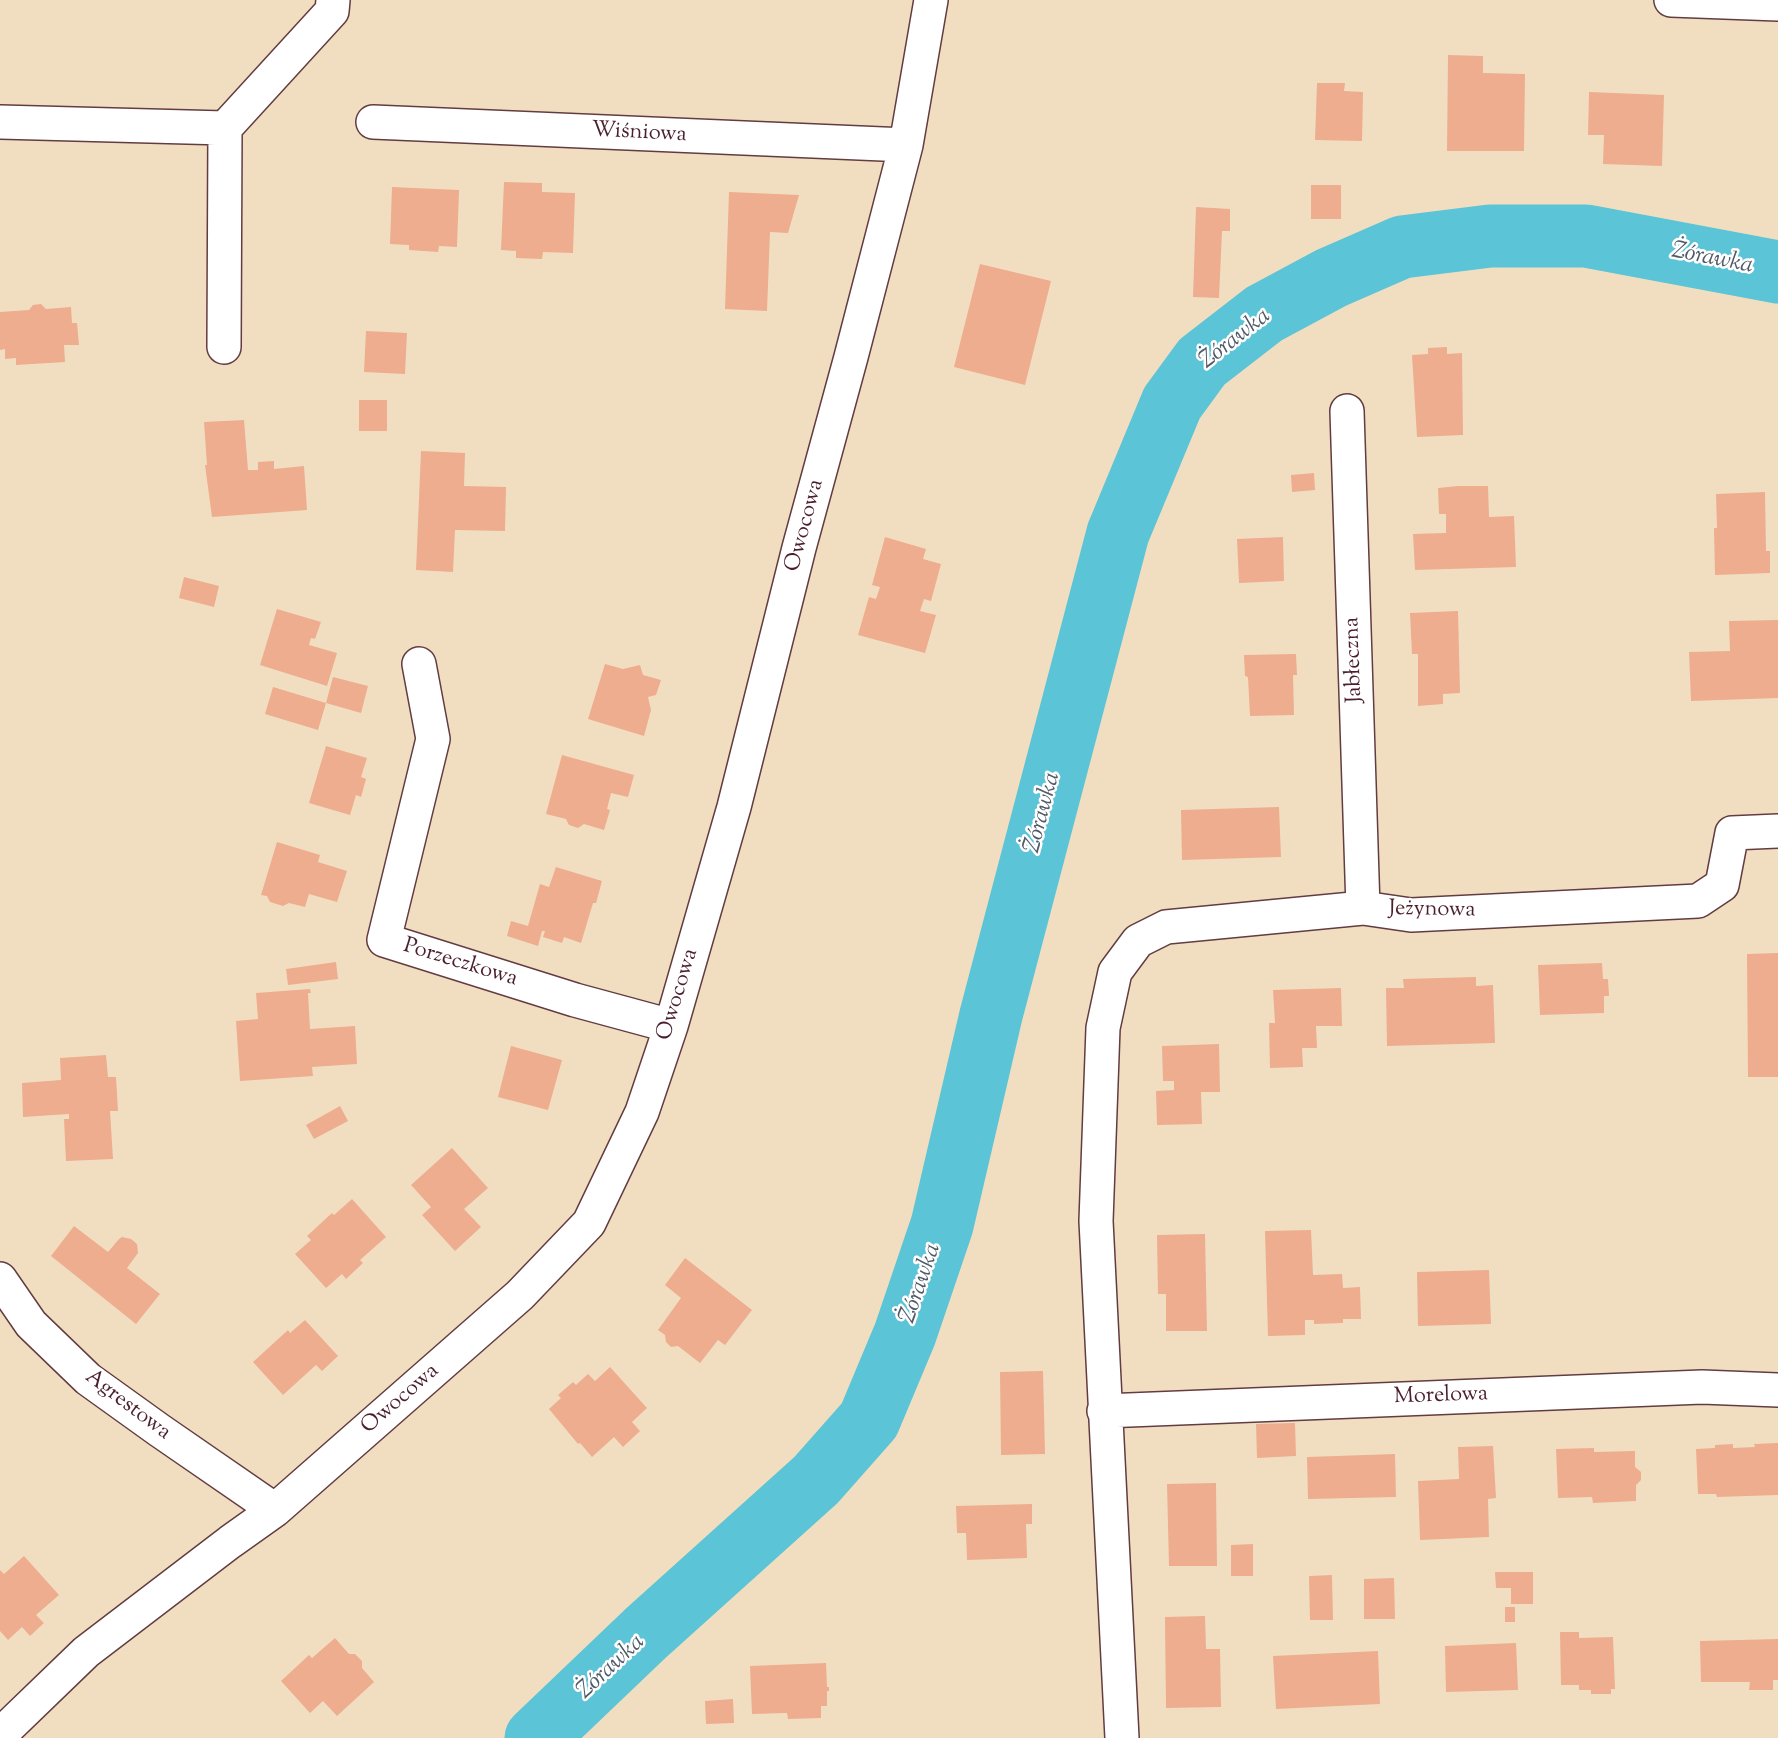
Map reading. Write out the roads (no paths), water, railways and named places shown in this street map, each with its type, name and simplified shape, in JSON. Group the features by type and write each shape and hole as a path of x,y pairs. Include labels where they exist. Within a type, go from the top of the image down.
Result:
{"street":[{"path":"224,347 225,128 332,11 333,0"},
{"name":"Owocowa","path":"0,1735 86,1652 275,1510 520,1295 589,1223 642,1112 671,1026 734,807 799,548 906,146 931,0"},
{"path":"1671,0 1778,4"},
{"path":"0,122 225,128"},
{"name":"Wiśniowa","path":"372,122 906,146"},
{"name":"Jabłeczna","path":"1347,411 1363,908"},
{"name":"Porzeczkowa","path":"419,664 433,739 384,940 575,1000 671,1026"},
{"name":"Jeżynowa","path":"1104,1411 1096,1221 1103,1028 1115,972 1138,941 1166,927 1363,908 1411,915 1698,902 1722,885 1732,833 1778,831"},
{"name":"Agrestowa","path":"0,1279 31,1324 88,1379 159,1431 275,1510"},
{"name":"Morelowa","path":"1104,1411 1702,1387 1778,1390"},
{"path":"1104,1411 1122,1738"}],"waterway":[{"name":"Żórawka","path":"536,1738 646,1633 816,1480 869,1420 905,1334 942,1225 991,1015 1118,533 1172,403 1202,362 1264,314 1331,278 1402,247 1490,236 1586,236 1778,272"}]}
